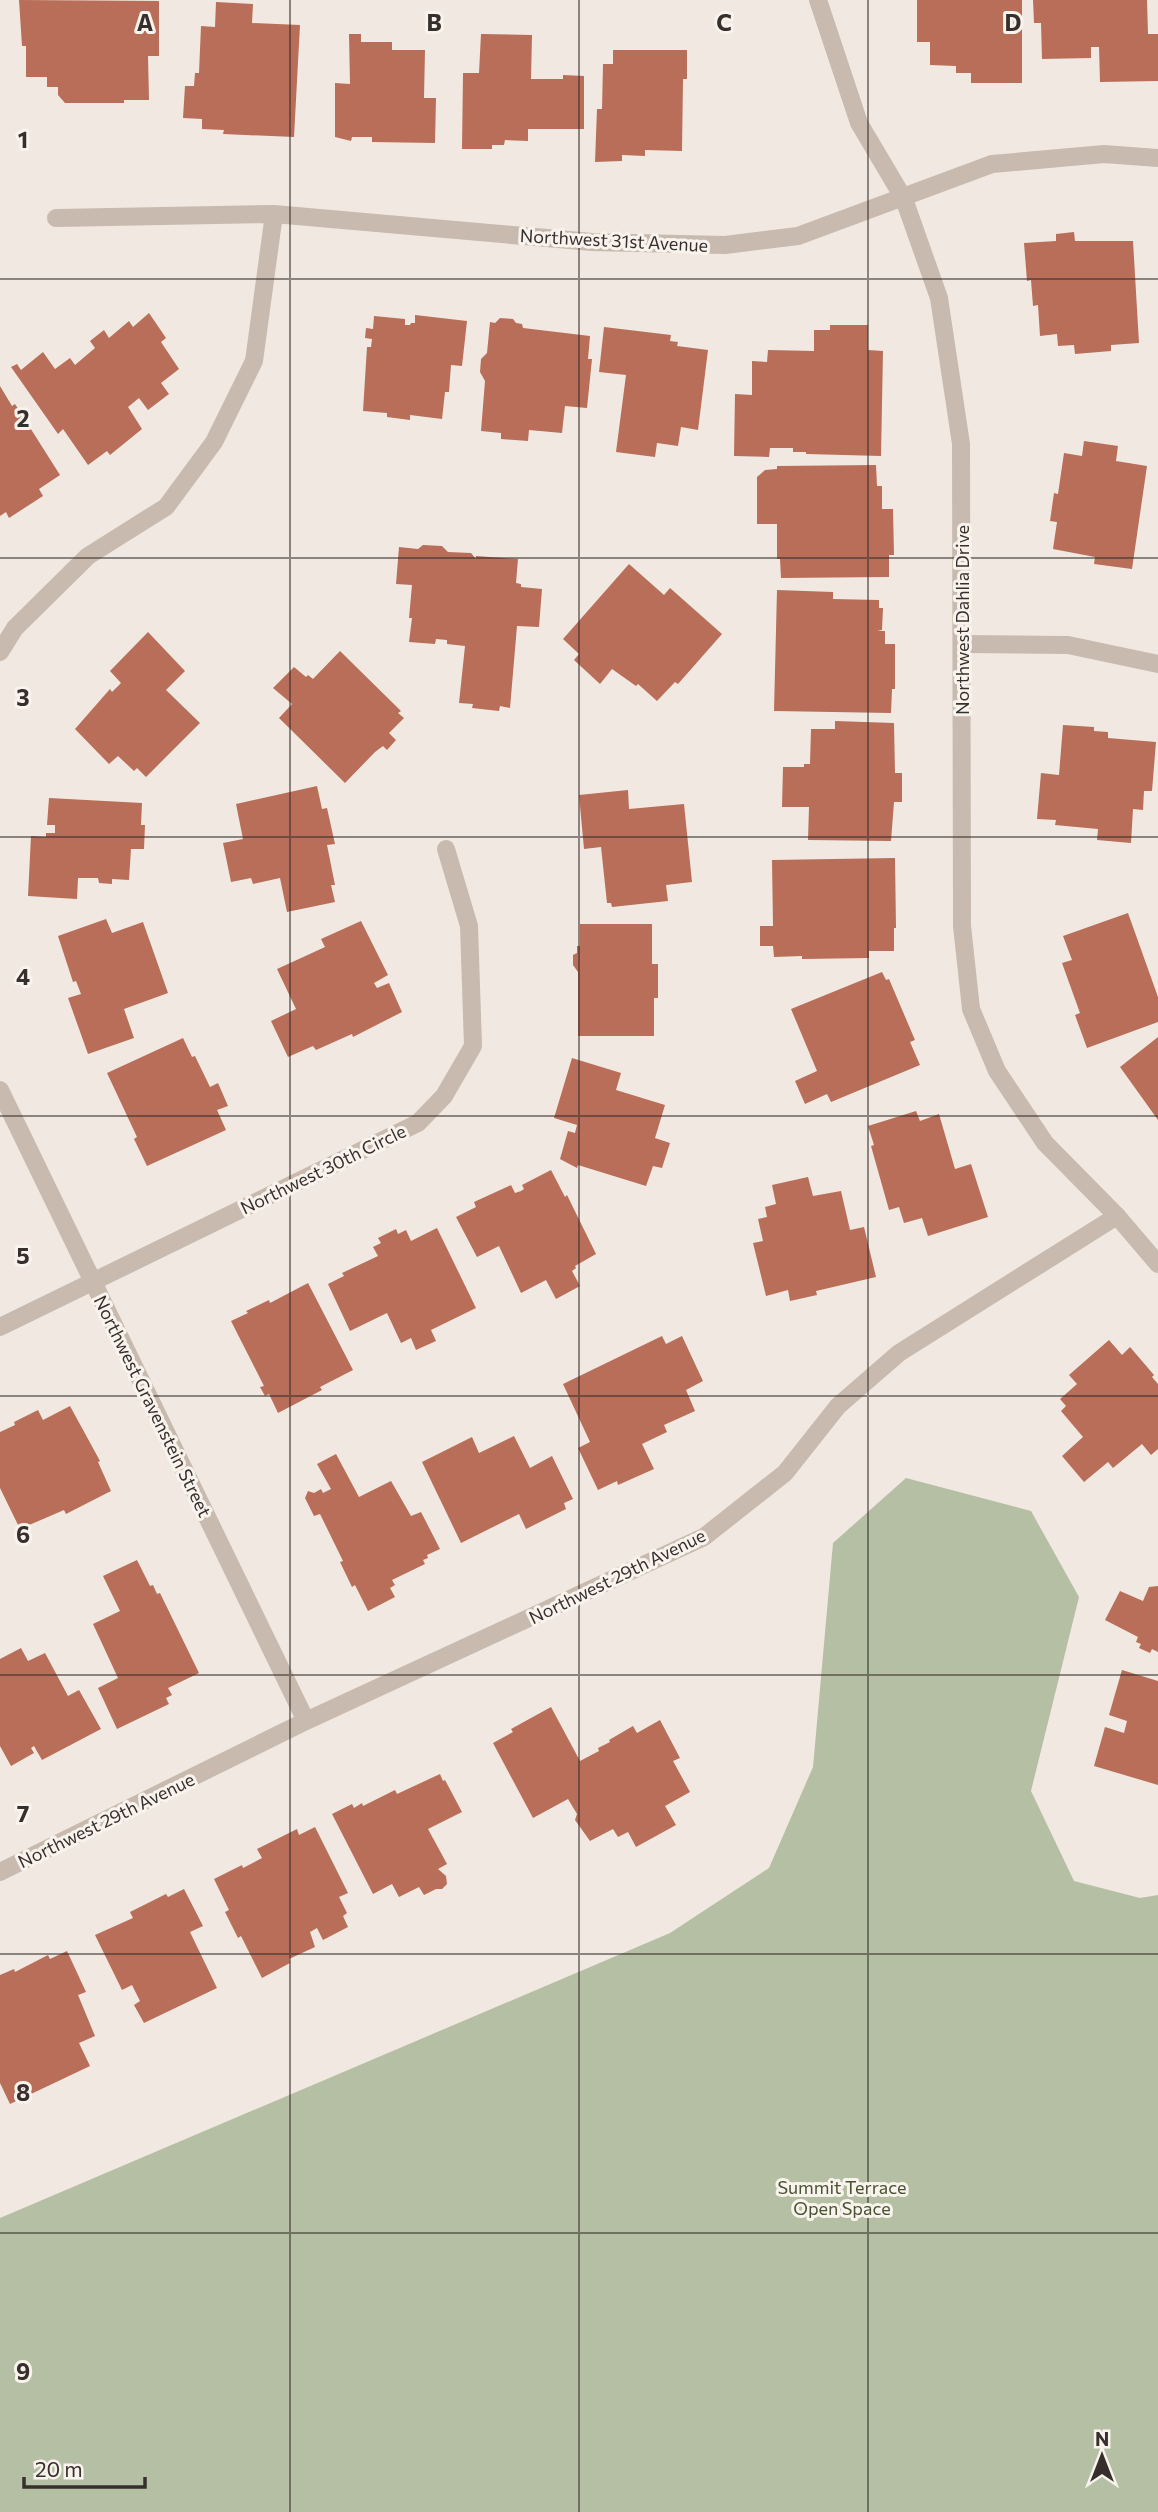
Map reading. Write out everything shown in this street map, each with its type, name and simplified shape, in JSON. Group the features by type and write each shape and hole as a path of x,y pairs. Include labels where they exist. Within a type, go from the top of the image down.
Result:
{"street":[{"name":"Northwest Dahlia Drive","path":"818,0 859,122 904,199 939,298 961,444 962,926 971,1009 997,1071 1045,1143 1116,1216"},
{"name":"Northwest 31st Avenue","path":"56,218 274,214 592,242 725,245 798,236 904,199 992,164 1104,154 1158,158"},
{"path":"0,652 15,628 88,556 166,507 214,442 254,360 274,214"},
{"path":"963,645 1068,645 1158,664"},
{"name":"Northwest 30th Circle","path":"0,1327 418,1123 444,1096 473,1046 469,926 446,849"},
{"name":"Northwest Gravenstein Street","path":"0,1090 306,1721"},
{"path":"1116,1216 1158,1265"},
{"name":"Northwest 29th Avenue","path":"0,1872 306,1721 704,1537 785,1473 838,1406 899,1353 1116,1216"}],"green space":[{"name":"Summit Terrace Open Space","path":"906,1478 1031,1511 1079,1597 1031,1791 1074,1881 1140,1898 1158,1895 1158,2512 0,2512 0,2218 670,1933 769,1868 813,1767 833,1543"}],"building":[{"path":"19,0 159,1 159,56 148,56 149,100 124,100 124,103 65,103 58,95 58,87 47,87 47,77 26,77 26,46 22,46"},
{"path":"917,0 1022,0 1022,83 971,83 971,73 956,73 956,66 930,65 930,42 917,42"},
{"path":"1033,0 1147,0 1148,34 1158,34 1158,81 1100,82 1099,47 1091,47 1091,58 1042,59 1041,23 1034,23"},
{"path":"216,2 253,4 252,23 300,25 294,137 223,134 224,130 202,129 202,119 183,118 185,86 194,86 195,73 199,73 201,26 215,27"},
{"path":"349,34 361,34 361,42 392,42 392,50 425,50 424,98 436,98 435,143 372,142 372,137 352,137 351,141 335,137 335,83 350,84"},
{"path":"481,34 532,35 531,79 563,79 563,75 584,76 584,129 528,129 528,141 505,140 504,145 492,145 492,149 462,149 463,73 479,73"},
{"path":"613,50 687,50 687,79 683,79 682,151 645,150 645,156 622,155 622,161 595,162 597,109 602,109 603,64 613,64"},
{"path":"1074,232 1075,241 1133,241 1139,343 1111,345 1111,351 1075,354 1074,345 1058,346 1057,334 1040,336 1038,305 1033,306 1031,280 1027,281 1024,243 1056,241 1056,234"},
{"path":"149,313 166,338 161,342 179,369 161,383 169,394 148,410 139,398 128,407 142,429 110,455 107,451 88,465 63,429 58,434 11,367 17,364 21,370 43,352 55,369 70,358 75,365 95,348 90,341 104,330 109,338 129,321 133,327"},
{"path":"415,315 467,321 462,366 451,365 449,392 445,392 442,419 410,415 410,420 387,417 387,413 363,411 367,347 371,347 372,339 365,338 366,328 373,329 374,316 405,319 405,325 410,325 415,323"},
{"path":"500,318 513,319 522,324 523,328 590,336 588,359 592,359 587,408 565,406 562,433 529,430 528,441 501,439 501,433 481,431 485,381 480,372 481,359 487,353 490,322 495,323"},
{"path":"830,325 868,325 868,350 883,351 881,456 806,454 793,452 793,448 770,448 769,457 734,456 735,394 752,395 752,361 767,362 768,350 814,351 814,330 830,330"},
{"path":"604,327 671,335 670,341 678,342 677,346 708,350 698,430 681,427 678,446 657,443 655,457 616,452 626,375 599,372"},
{"path":"0,386 12,406 15,404 60,475 39,489 43,496 9,518 6,512 0,516"},
{"path":"1084,441 1118,446 1116,461 1147,466 1132,569 1094,564 1095,557 1053,549 1057,522 1050,521 1054,493 1058,494 1064,453 1082,456"},
{"path":"876,465 877,486 882,486 882,509 893,509 894,555 889,555 889,577 781,578 780,559 777,559 777,524 757,524 757,477 765,470 777,469 777,466"},
{"path":"423,545 442,546 448,552 471,553 476,559 476,556 518,559 516,583 521,584 521,587 542,589 539,627 517,626 510,708 500,706 499,711 472,708 473,704 459,703 465,646 447,644 447,640 436,639 435,644 409,642 412,585 396,584 399,547 418,549"},
{"path":"629,564 664,595 670,588 722,634 678,684 675,682 657,701 638,684 636,686 612,669 600,684 574,660 579,654 563,639"},
{"path":"777,590 833,592 833,599 879,600 879,608 883,608 882,630 877,631 885,631 885,644 895,644 895,689 892,689 891,713 774,711"},
{"path":"148,632 185,671 166,690 200,723 146,777 137,768 134,771 118,756 109,764 75,729 110,689 112,692 121,683 110,671"},
{"path":"340,651 401,711 398,713 404,718 389,733 396,740 387,750 383,746 375,752 345,783 279,718 292,704 273,688 294,667 313,679"},
{"path":"835,721 894,723 895,773 902,773 902,802 894,802 891,841 808,840 809,807 782,807 783,767 804,767 804,764 810,764 811,729 835,729"},
{"path":"1063,725 1094,727 1094,731 1108,732 1108,738 1156,742 1152,791 1144,791 1143,810 1133,809 1131,843 1097,840 1098,829 1055,825 1056,820 1037,819 1041,773 1059,775"},
{"path":"317,786 322,809 327,808 335,844 327,845 335,885 331,885 335,902 287,912 280,878 253,884 251,878 231,882 223,843 243,839 236,804"},
{"path":"628,790 629,809 684,804 692,882 666,885 668,901 612,907 611,903 607,903 601,847 584,849 579,795"},
{"path":"49,798 142,803 144,849 131,849 129,880 112,879 112,884 99,883 98,878 78,878 77,899 28,896 31,836 46,837 46,833 55,833 55,825 47,825"},
{"path":"895,858 894,951 869,951 869,958 802,959 802,956 774,957 773,946 760,946 760,926 773,926 772,860"},
{"path":"1128,913 1158,997 1158,1022 1087,1048 1075,1015 1080,1013 1062,963 1072,960 1063,936"},
{"path":"106,919 112,933 143,922 168,993 124,1009 134,1038 88,1054 68,998 81,994 76,981 73,982 58,936"},
{"path":"361,921 388,975 374,983 377,988 389,983 402,1012 353,1037 352,1034 316,1050 313,1046 288,1057 271,1021 296,1009 277,969 325,947 321,939"},
{"path":"580,924 652,924 652,964 658,964 658,998 654,998 654,1036 578,1036 578,972 573,965 573,955 577,953 577,946 580,946"},
{"path":"882,972 886,980 889,979 915,1040 910,1042 920,1065 831,1102 827,1094 805,1104 795,1081 817,1071 791,1009"},
{"path":"1158,1037 1158,1120 1120,1067"},
{"path":"183,1038 210,1087 218,1083 228,1106 217,1110 226,1130 147,1166 134,1139 137,1137 107,1073"},
{"path":"572,1058 621,1073 616,1090 665,1105 655,1138 670,1143 662,1168 653,1166 646,1186 578,1165 577,1168 560,1159 568,1131 575,1133 577,1125 554,1118"},
{"path":"916,1111 920,1121 939,1114 955,1169 971,1164 988,1217 928,1236 922,1218 904,1223 899,1207 889,1210 868,1126"},
{"path":"551,1170 565,1197 567,1195 596,1254 575,1266 572,1271 580,1286 556,1299 546,1280 521,1293 499,1246 477,1257 456,1217 476,1207 474,1202 511,1185 515,1193 521,1191 524,1189 522,1185"},
{"path":"808,1177 813,1196 841,1191 850,1230 864,1227 876,1277 816,1291 817,1295 790,1301 788,1290 766,1296 753,1243 763,1241 758,1219 767,1217 765,1207 776,1204 772,1185"},
{"path":"437,1228 476,1308 431,1330 436,1341 416,1350 411,1338 401,1343 387,1313 350,1331 328,1284 344,1276 342,1273 378,1256 373,1247 381,1243 378,1238 396,1229 398,1234 406,1230 411,1241"},
{"path":"308,1283 353,1370 278,1413 269,1394 265,1396 260,1387 264,1386 231,1321 248,1313 246,1311 269,1300 270,1303"},
{"path":"662,1336 666,1344 682,1336 703,1381 686,1390 695,1411 664,1425 667,1432 642,1444 654,1469 618,1485 617,1481 598,1490 578,1448 590,1442 563,1384"},
{"path":"1109,1340 1122,1355 1130,1347 1154,1375 1152,1377 1158,1384 1158,1449 1151,1455 1142,1444 1113,1468 1108,1462 1084,1482 1062,1456 1083,1437 1061,1411 1066,1406 1060,1399 1077,1384 1069,1375"},
{"path":"70,1406 100,1461 98,1462 111,1491 66,1514 64,1510 20,1529 0,1488 0,1432 38,1410 43,1420"},
{"path":"514,1436 530,1468 552,1456 573,1499 564,1503 566,1509 526,1529 519,1514 461,1543 422,1462 472,1437 479,1453"},
{"path":"336,1454 359,1497 391,1481 411,1516 421,1512 440,1549 427,1555 428,1558 423,1560 425,1564 392,1580 395,1585 390,1588 395,1597 368,1611 355,1585 352,1587 340,1562 343,1561 320,1514 314,1516 305,1498 308,1491 314,1493 321,1489 323,1493 331,1489 317,1464"},
{"path":"137,1560 150,1586 153,1585 157,1594 160,1593 199,1673 168,1688 172,1695 166,1698 169,1704 117,1729 98,1688 118,1678 93,1624 120,1611 103,1576"},
{"path":"1158,1586 1158,1652 1152,1649 1150,1653 1139,1648 1141,1644 1136,1642 1138,1637 1105,1620 1120,1591 1143,1601 1149,1587"},
{"path":"21,1648 28,1661 45,1653 68,1696 79,1690 101,1729 42,1760 34,1746 31,1748 34,1753 11,1766 0,1746 0,1659"},
{"path":"1122,1670 1158,1681 1158,1785 1094,1766 1105,1727 1124,1733 1127,1721 1109,1715"},
{"path":"551,1707 580,1761 599,1751 598,1748 633,1726 637,1733 660,1720 680,1758 673,1761 690,1792 665,1806 676,1825 636,1847 628,1832 618,1837 613,1829 590,1841 575,1820 577,1814 568,1799 533,1818 493,1743 513,1732 511,1729"},
{"path":"440,1774 462,1812 428,1829 447,1864 438,1869 446,1876 447,1884 442,1889 424,1895 419,1887 399,1897 392,1884 373,1894 332,1814 352,1804 354,1808 362,1803 363,1806 395,1790 397,1794"},
{"path":"315,1827 348,1893 339,1897 347,1913 343,1916 348,1927 323,1940 317,1928 310,1932 315,1947 289,1959 290,1963 262,1978 241,1936 238,1938 225,1912 229,1910 214,1879 262,1858 257,1849 297,1829 299,1835"},
{"path":"184,1889 203,1926 190,1932 217,1988 144,2023 134,2005 140,2001 132,1985 122,1990 95,1935 133,1918 130,1912 166,1894 168,1897"},
{"path":"67,1951 86,1992 78,1995 95,2036 79,2043 90,2066 10,2104 0,2083 0,1975 14,1969 15,1972 48,1955 50,1959"}]}
